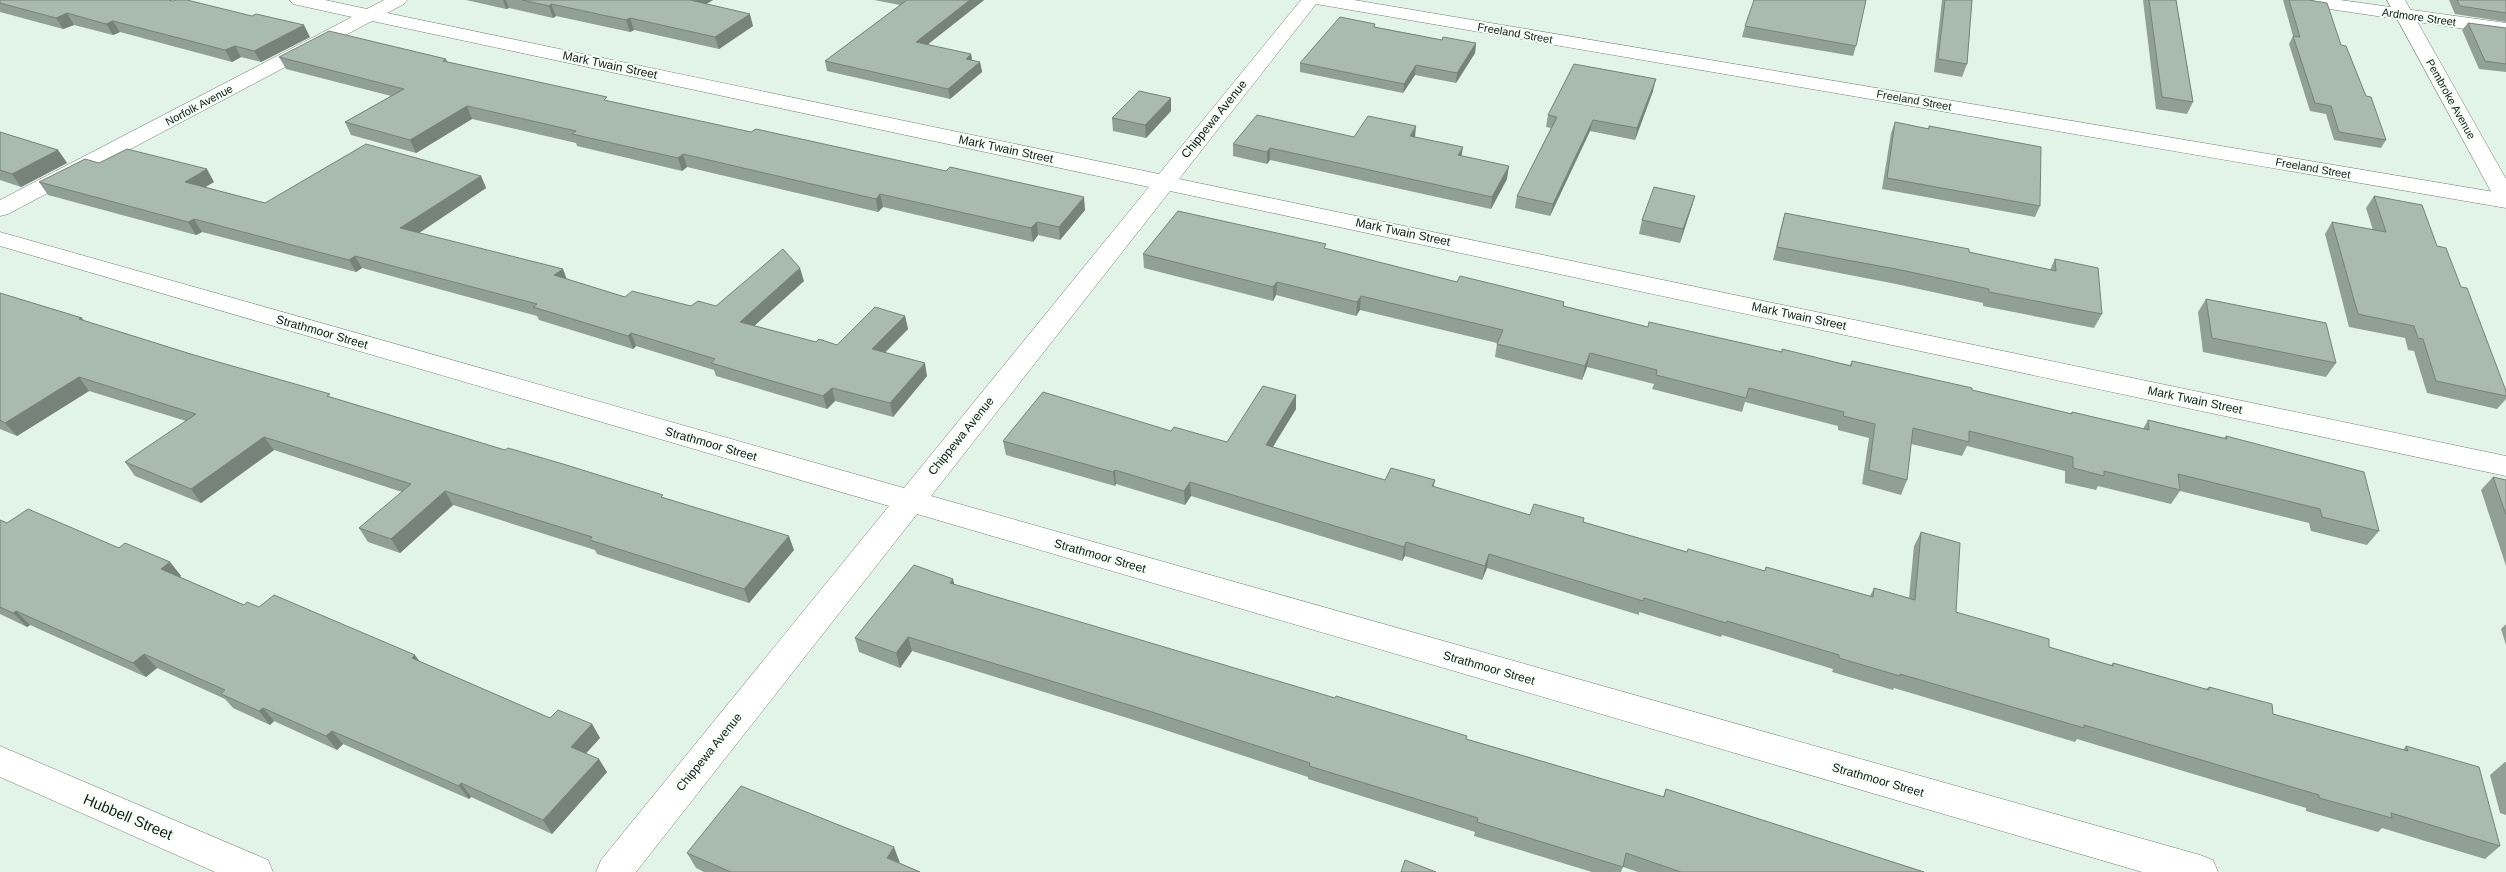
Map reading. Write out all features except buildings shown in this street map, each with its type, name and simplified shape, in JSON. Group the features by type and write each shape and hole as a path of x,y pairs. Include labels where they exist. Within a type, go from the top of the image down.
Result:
{"street":[{"name":"Mark Twain Street","path":"299,0 2506,466"},
{"name":"Norfolk Avenue","path":"0,209 398,0"},
{"name":"Chippewa Avenue","path":"614,872 1310,0"},
{"name":"Freeland Street","path":"1322,0 2506,200"},
{"name":"Ardmore Street","path":"2302,0 2400,7 2506,29"},
{"name":"Pembroke Avenue","path":"2400,7 2506,200"},
{"name":"Strathmoor Street","path":"0,239 2200,872"},
{"name":"Hubbell Street","path":"0,761 255,872"}]}
